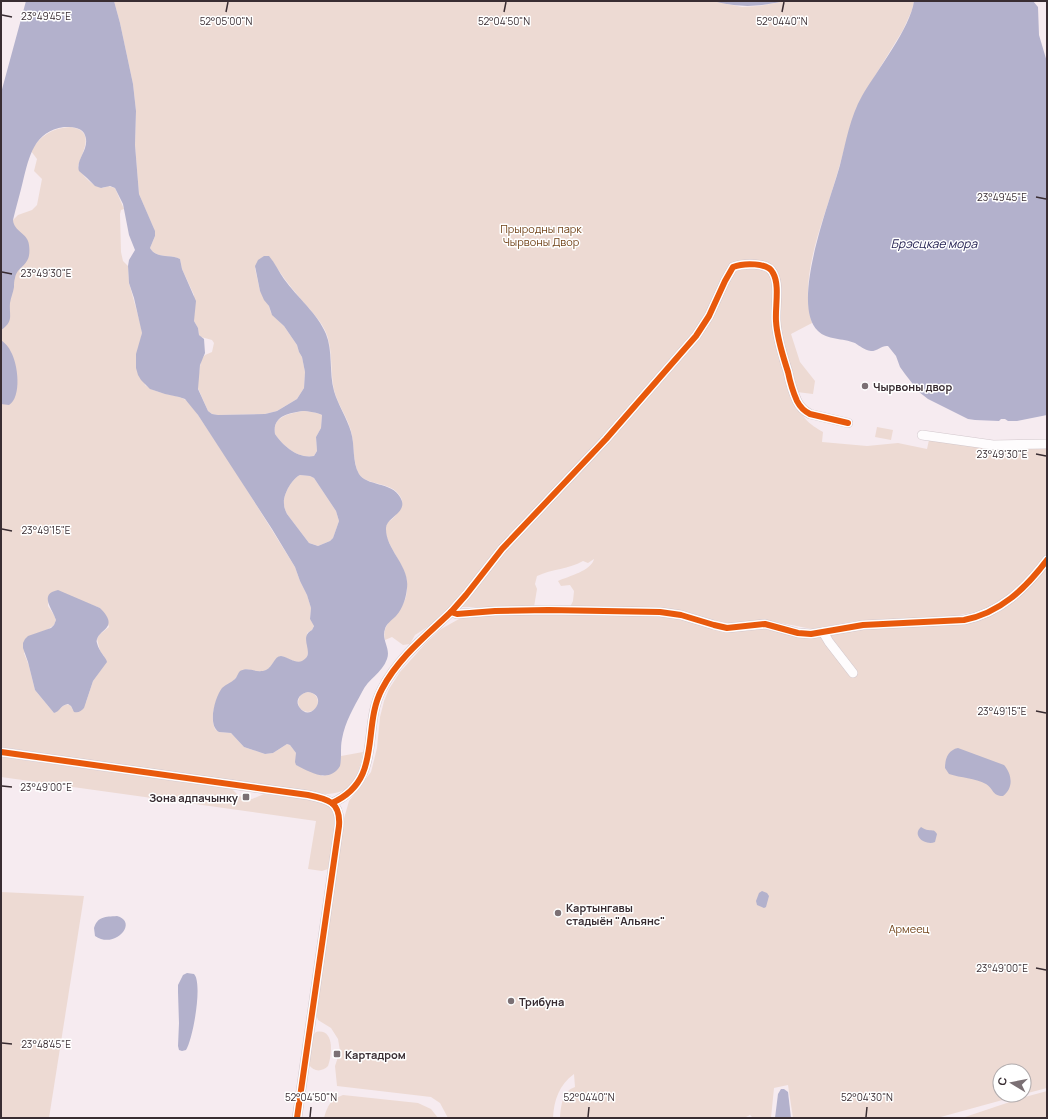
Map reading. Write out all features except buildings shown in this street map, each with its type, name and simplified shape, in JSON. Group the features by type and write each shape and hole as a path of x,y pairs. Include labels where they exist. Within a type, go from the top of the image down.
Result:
{"street":[{"path":"332,803 341,799 352,790 365,768 369,756 375,709 381,690 387,681 406,656 451,612 507,544 606,439 691,342 709,316 725,281 733,268 746,264 765,267 772,270 776,279 777,334 797,402 805,412 848,423"},
{"path":"922,436 993,445 1045,442"},
{"path":"451,612 457,614 494,611 548,610 654,612 676,614 727,628 765,624 804,634 863,625 964,620 978,617 992,612 1006,602 1030,580 1047,560"},
{"path":"823,632 828,642 854,673"},
{"path":"1,752 308,795 324,798 332,803 339,814 339,826 297,1118"}],"green space":[{"name":"Прыродны парк Чырвоны Двор","path":"114,1 713,1 742,7 759,6 785,1 914,1 912,10 903,30 862,97 857,108 819,233 810,269 808,288 808,306 812,323 791,334 800,362 815,381 813,394 797,392 799,406 807,421 823,432 822,442 867,446 898,443 927,449 929,440 985,448 1047,446 1047,554 1028,578 1009,595 985,610 955,616 855,621 812,629 765,620 728,624 570,607 573,601 574,591 570,585 561,586 558,581 589,567 594,559 588,563 583,561 572,566 537,576 535,584 537,589 534,607 450,607 429,626 415,635 410,644 403,645 392,637 385,640 384,634 387,624 401,607 407,593 407,579 391,547 386,533 386,526 395,515 402,500 393,489 368,481 359,474 355,460 351,429 334,390 330,348 325,330 319,320 288,284 271,259 255,268 260,291 269,306 271,313 284,326 297,345 302,357 305,372 304,388 297,399 277,411 265,414 218,415 212,414 208,411 197,386 201,360 205,355 212,352 214,343 212,340 199,335 198,328 194,321 194,295 182,269 180,259 156,254 150,248 155,236 154,229 139,194 135,145 136,111 133,84"},
{"path":"70,127 83,132 86,142 78,166 79,168 87,179 94,185 103,188 108,186 115,188 124,209 121,210 120,214 121,252 123,261 128,266 129,283 141,326 142,333 140,343 145,385 151,389 180,397 190,403 232,466 295,567 311,608 310,619 314,625 312,630 307,633 308,655 306,659 297,662 280,656 268,669 259,671 246,669 241,672 220,696 214,708 213,722 215,729 219,732 231,733 244,747 265,754 273,753 287,744 290,745 296,753 296,765 323,776 338,768 341,756 363,752 357,775 349,787 343,791 326,794 1,747 1,232 18,215 32,210 37,205 42,179 34,171 37,159 31,151 38,141 47,134","holes":["55,591 100,608 109,627 99,635 97,639 100,651 104,656 105,664 93,681 86,702 73,710 70,705 65,705 54,713 35,690 24,653 54,625 56,620 48,606 48,597"]},
{"path":"303,411 322,415 321,428 316,437 317,451 314,456 302,456 297,454 282,443 275,434 276,423 279,420 287,415"},
{"path":"877,427 893,430 891,440 875,437"},
{"path":"300,475 314,478 336,511 339,521 333,538 330,541 318,546 309,543 287,514 284,507 285,496 289,487"},
{"name":"Армеец","path":"1047,566 1047,1088 1032,1092 1032,1063 992,1063 992,1103 937,1118 793,1118 788,1085 774,1088 771,1118 753,1118 750,1115 744,1118 560,1118 565,1095 575,1087 574,1074 569,1078 558,1093 553,1118 448,1118 440,1103 431,1097 337,1086 335,1066 340,1051 338,1039 331,1028 318,1020 316,1014 343,822 349,801 371,772 377,748 380,717 389,689 400,672 425,644 441,629 465,617 495,614 639,614 673,617 727,632 761,628 802,638 819,638 863,629 965,624 976,622 1008,606"},
{"path":"308,692 315,695 318,702 315,709 308,712 301,709 298,702 301,695"},
{"path":"1,757 232,789 239,796 252,799 264,794 319,801 330,806 334,814 335,825 328,869 322,871 308,869 316,821 1,777"},
{"path":"1,892 84,896 49,1118 1,1118"},
{"path":"316,1032 326,1034 331,1043 328,1066 321,1070 313,1069 309,1065 312,1036"},
{"path":"1047,1091 1047,1118 962,1118 1007,1103 1032,1103 1032,1095"},
{"path":"343,1095 418,1103 431,1109 438,1118 324,1118 330,1104 335,1099"}],"water":[{"path":"26,1 114,1 133,84 136,111 135,145 139,194 155,231 155,236 150,248 156,254 180,259 182,269 196,301 194,321 198,328 199,335 204,339 205,353 200,365 198,389 208,411 212,414 218,415 265,414 277,411 297,399 304,388 305,372 302,357 297,345 284,326 272,315 269,306 264,300 260,291 255,266 258,260 264,256 269,256 289,286 313,313 326,334 330,348 334,391 351,432 354,459 359,474 367,481 385,486 396,492 402,502 400,511 389,521 386,529 387,537 402,565 407,580 407,592 402,606 385,629 384,637 388,651 387,659 382,668 365,687 353,709 343,733 340,766 336,771 330,774 319,775 296,765 296,753 290,745 287,744 273,753 265,754 244,747 231,733 219,732 213,723 213,711 219,692 222,688 235,679 240,671 246,669 259,671 266,670 279,656 297,662 300,662 306,658 308,650 306,637 314,626 310,619 311,608 295,567 198,415 185,399 150,389 138,375 136,368 136,354 142,333 129,283 128,266 129,260 135,250 129,235 123,204 115,188 110,186 101,188 95,186 79,171 79,162 85,148 86,138 84,133 78,128 64,127 54,129 46,134 34,146 25,172 13,220 16,227 28,241 29,252 27,261 17,273 15,279 10,303 8,324 1,330 1,93","holes":["303,411 322,415 321,428 316,437 317,451 314,456 302,456 297,454 282,443 275,434 276,423 279,419 287,414","300,475 314,478 336,511 339,521 333,538 330,541 318,546 309,543 287,514 285,509 285,496 291,483","308,692 314,694 318,698 316,707 309,712 304,712 298,705 300,696"]},
{"path":"713,1 785,1 766,5 741,6"},
{"name":"Брэсцкае мора","path":"914,1 1033,1 1038,7 1039,35 1047,62 1047,415 1017,421 1008,421 1005,419 1001,419 999,421 968,419 928,399 919,392 900,367 896,356 888,346 871,351 864,349 850,341 826,336 818,331 810,318 808,298 810,276 815,251 851,121 862,96 907,23"},
{"path":"1,340 7,345 13,357 18,380 16,395 9,405 1,404"},
{"path":"58,590 100,608 109,621 106,628 97,638 99,649 107,662 93,681 84,708 77,712 74,712 68,704 54,713 35,690 23,648 23,643 28,636 51,628 54,625 56,620 48,602 48,598 52,592"},
{"path":"958,748 1004,765 1009,773 1011,781 1007,793 1003,796 999,796 995,794 989,786 982,782 949,774 945,768 946,758 949,753"},
{"path":"921,827 926,830 935,831 937,834 935,842 928,843 919,837 918,830"},
{"path":"762,891 767,893 769,896 766,907 764,908 757,905 756,901 759,893"},
{"path":"117,916 123,919 126,924 122,934 110,940 95,936 94,928 100,919"},
{"path":"187,973 194,974 197,979 198,988 196,1011 189,1044 186,1050 182,1051 179,1050 178,1046 178,985 183,975"},
{"path":"781,1089 788,1092 791,1118 775,1118 778,1094"}],"cycle path":[{"path":"451,612 502,549 606,439 696,336 709,316 733,267 755,264 766,267 773,273 777,290 776,315 780,347 794,394 799,405 810,414 848,423"},
{"path":"332,803 348,793 359,781 369,752 376,704 382,689 396,667 451,612 457,614 495,611 548,610 660,612 681,615 727,628 765,624 798,633 811,634 863,625 964,620 977,617 1000,606 1021,590 1047,560"},
{"path":"1,752 308,795 322,798 332,803 338,812 339,826 297,1118"}],"place":[{"name":"Чырвоны двор","path":"865,386"},
{"name":"Зона адпачынку","path":"246,797"},
{"name":"Картынгавы стадыён \"Альянс\"","path":"558,913"},
{"name":"Трибуна","path":"511,1001"},
{"name":"Картадром","path":"337,1054"}]}
